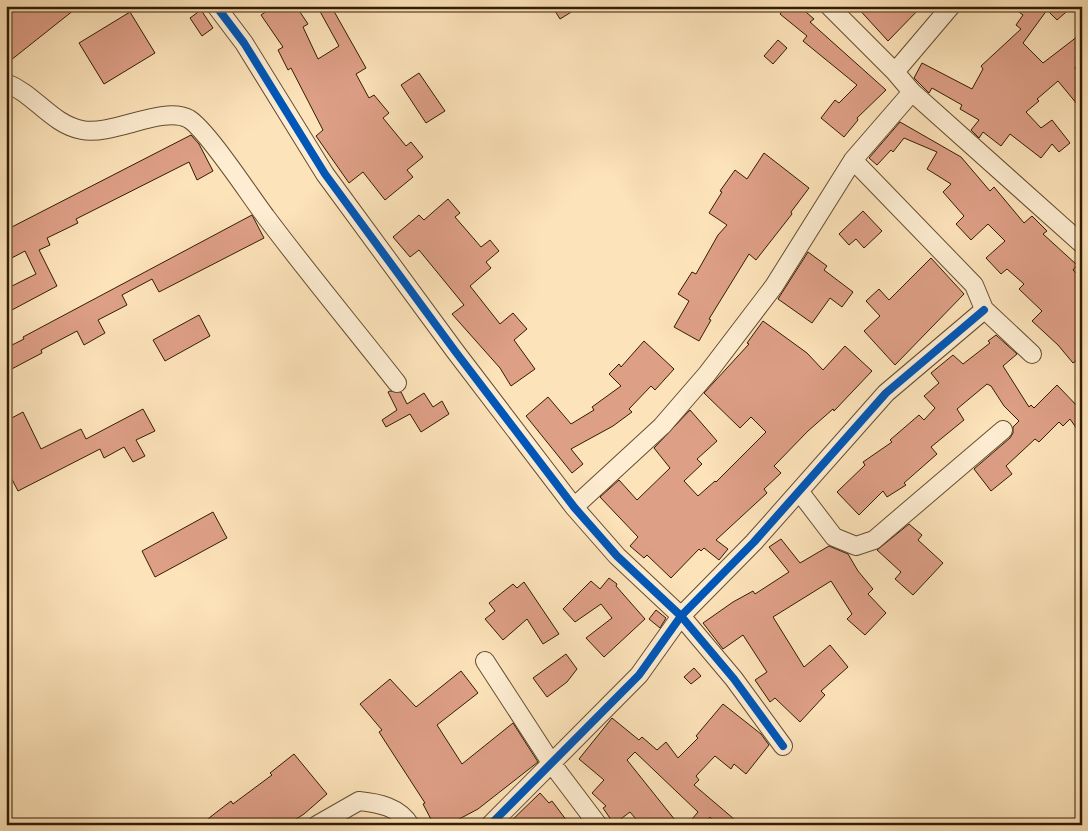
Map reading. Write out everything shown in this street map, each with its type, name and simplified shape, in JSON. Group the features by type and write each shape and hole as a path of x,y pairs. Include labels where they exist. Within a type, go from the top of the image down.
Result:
{"street":[{"path":"216,6 244,43 325,174 455,351 574,507 617,556 681,616 734,679 783,746"},
{"path":"829,6 895,72 912,92 1082,244"},
{"path":"895,72 951,6"},
{"path":"6,83 28,93 56,119 83,130 105,131 131,123 177,115 198,127 267,219 397,383"},
{"path":"574,507 662,426 707,374 774,286 853,160 912,92"},
{"path":"853,160 974,285 984,310 1032,354"},
{"path":"490,825 639,674 681,616 754,542 886,393 984,310"},
{"path":"799,491 834,537 856,546 874,540 1002,430"},
{"path":"485,661 552,764 598,825"},
{"path":"318,825 359,801 389,807 404,816 410,825"}],"building":[{"path":"12,6 79,6 6,64 6,11"},
{"path":"274,6 296,6 308,24 303,27 318,59 339,46 317,6 331,6 366,68 356,74 369,98 374,95 389,113 383,118 406,146 411,142 423,157 407,170 413,177 385,200 363,172 349,183 316,136 323,130 291,68 288,70 278,50 283,47 261,15"},
{"path":"552,6 581,6 560,19"},
{"path":"787,6 799,6 814,19 810,22 886,90 857,118 858,120 844,137 821,118 835,100 839,103 857,85 803,41 807,36 780,14"},
{"path":"856,6 922,6 888,41"},
{"path":"1011,6 1073,6 1057,20 1047,10 1023,43 1043,63 1082,33 1082,62 1075,68 1082,77 1082,110 1058,81 1037,99 1039,101 1026,112 1041,128 1052,120 1070,143 1059,152 1052,144 1041,158 1010,134 1001,146 983,132 979,138 971,130 979,120 960,109 962,105 932,88 929,93 914,78 922,63 972,89 983,69 981,66 1021,29 1016,25 1023,15"},
{"path":"201,10 213,28 202,36 190,18"},
{"path":"130,12 155,53 104,84 79,43"},
{"path":"778,40 787,48 773,64 764,56"},
{"path":"419,73 445,111 426,123 401,85"},
{"path":"900,122 961,157 990,191 994,187 1024,223 1032,216 1047,231 1043,234 1077,265 1073,270 1082,279 1082,356 1073,363 1058,345 1032,321 1042,311 1019,289 1024,284 1007,269 1001,274 986,258 1005,241 988,224 971,240 956,224 964,216 943,192 951,184 927,169 937,152 904,138 893,152 891,150 877,165 869,158"},
{"path":"191,135 199,144 213,171 197,180 189,162 76,219 78,223 47,238 50,245 39,250 57,286 10,311 6,304 6,289 36,274 25,251 6,261 6,230"},
{"path":"764,153 809,188 791,212 792,214 756,260 749,254 709,319 711,320 699,341 674,327 689,301 678,294 692,272 696,274 718,235 727,225 709,213 722,192 720,191 735,170 747,179"},
{"path":"448,199 460,213 455,217 481,247 490,240 499,251 486,262 491,268 470,286 500,324 513,313 527,329 514,340 535,369 511,386 500,368 452,314 464,305 419,250 410,257 393,237 419,215 424,220"},
{"path":"863,211 882,231 864,248 856,239 849,245 839,234"},
{"path":"252,215 264,238 159,292 152,279 122,295 127,305 98,320 105,333 84,345 77,331 41,350 42,353 6,372 6,348 24,339 23,337"},
{"path":"808,252 827,266 824,270 853,292 842,307 830,298 812,323 778,299"},
{"path":"931,258 964,294 895,365 864,331 880,316 866,301 879,289 889,300"},
{"path":"199,315 210,336 165,361 153,340"},
{"path":"763,321 807,353 823,370 845,346 872,371 834,411 833,409 808,431 774,466 781,473 764,489 767,493 716,540 728,549 719,560 704,548 701,551 699,549 671,578 647,555 644,558 630,546 638,537 600,497 619,480 637,500 670,468 654,448 690,410 717,441 697,459 702,464 684,481 698,496 716,482 766,432 751,417 740,428 704,393 749,344 747,343"},
{"path":"996,335 1017,354 1003,366 1029,407 1031,405 1034,408 1057,385 1082,411 1082,436 1070,419 1063,426 1059,422 1039,442 1035,439 1006,466 1012,474 991,491 974,469 1010,438 1013,433 1013,427 1019,421 1004,406 991,386 987,384 957,409 964,420 931,447 937,454 904,483 906,485 887,497 883,491 859,515 837,492 865,465 863,462 892,442 890,440 919,415 924,420 935,408 924,396 939,383 931,373 953,355 963,364 990,343 988,341"},
{"path":"644,341 674,369 655,390 651,386 629,409 632,412 613,426 571,449 583,464 572,473 526,416 548,397 571,424 594,410 592,407 621,386 609,374 619,364 621,367"},
{"path":"388,392 401,392 407,404 424,393 433,407 442,401 449,414 421,432 410,414 386,427 382,420 397,410"},
{"path":"143,409 155,431 136,440 145,456 133,462 124,447 104,458 100,449 18,491 6,468 6,421 23,412 41,449 81,429 86,439"},
{"path":"213,512 227,538 155,577 142,551"},
{"path":"909,524 922,535 918,540 943,563 913,595 895,579 901,572 877,550"},
{"path":"781,539 800,563 829,546 848,554 858,571 873,589 868,594 886,613 865,635 847,619 852,614 831,581 773,617 804,667 830,645 848,667 821,691 825,695 800,722 775,698 770,702 755,680 767,672 743,635 723,649 703,623 733,602 753,591 755,594 789,572 769,547"},
{"path":"609,578 617,584 616,586 645,619 604,657 586,638 612,618 601,604 575,622 563,609 591,581 600,589"},
{"path":"524,582 559,634 543,644 527,619 503,640 485,619 495,611 489,603 513,584 517,588"},
{"path":"656,610 666,618 660,628 649,619"},
{"path":"566,654 577,669 567,682 547,697 533,678"},
{"path":"694,668 701,676 691,684 684,677"},
{"path":"461,671 478,693 437,725 462,764 513,723 538,762 478,809 448,825 434,825 423,804 425,803 379,732 382,730 360,704 390,679 416,707"},
{"path":"723,704 761,734 769,745 746,774 734,764 731,769 715,756 696,776 699,780 694,785 741,825 718,825 710,817 703,825 687,825 698,812 635,752 627,760 679,825 641,825 630,812 614,824 603,808 606,806 592,793 604,780 579,759 612,718 639,740 642,737 657,750 666,742 678,758 698,738 696,736"},
{"path":"294,754 327,794 304,814 287,825 200,825 231,801 233,804 272,775 270,773"},
{"path":"540,793 549,803 552,801 570,825 507,825"}],"cycle path":[{"path":"216,6 244,43 325,174 455,351 574,507 617,556 681,616 734,679 783,746"},
{"path":"490,825 639,675 681,616 754,542 886,393 984,310"}]}
